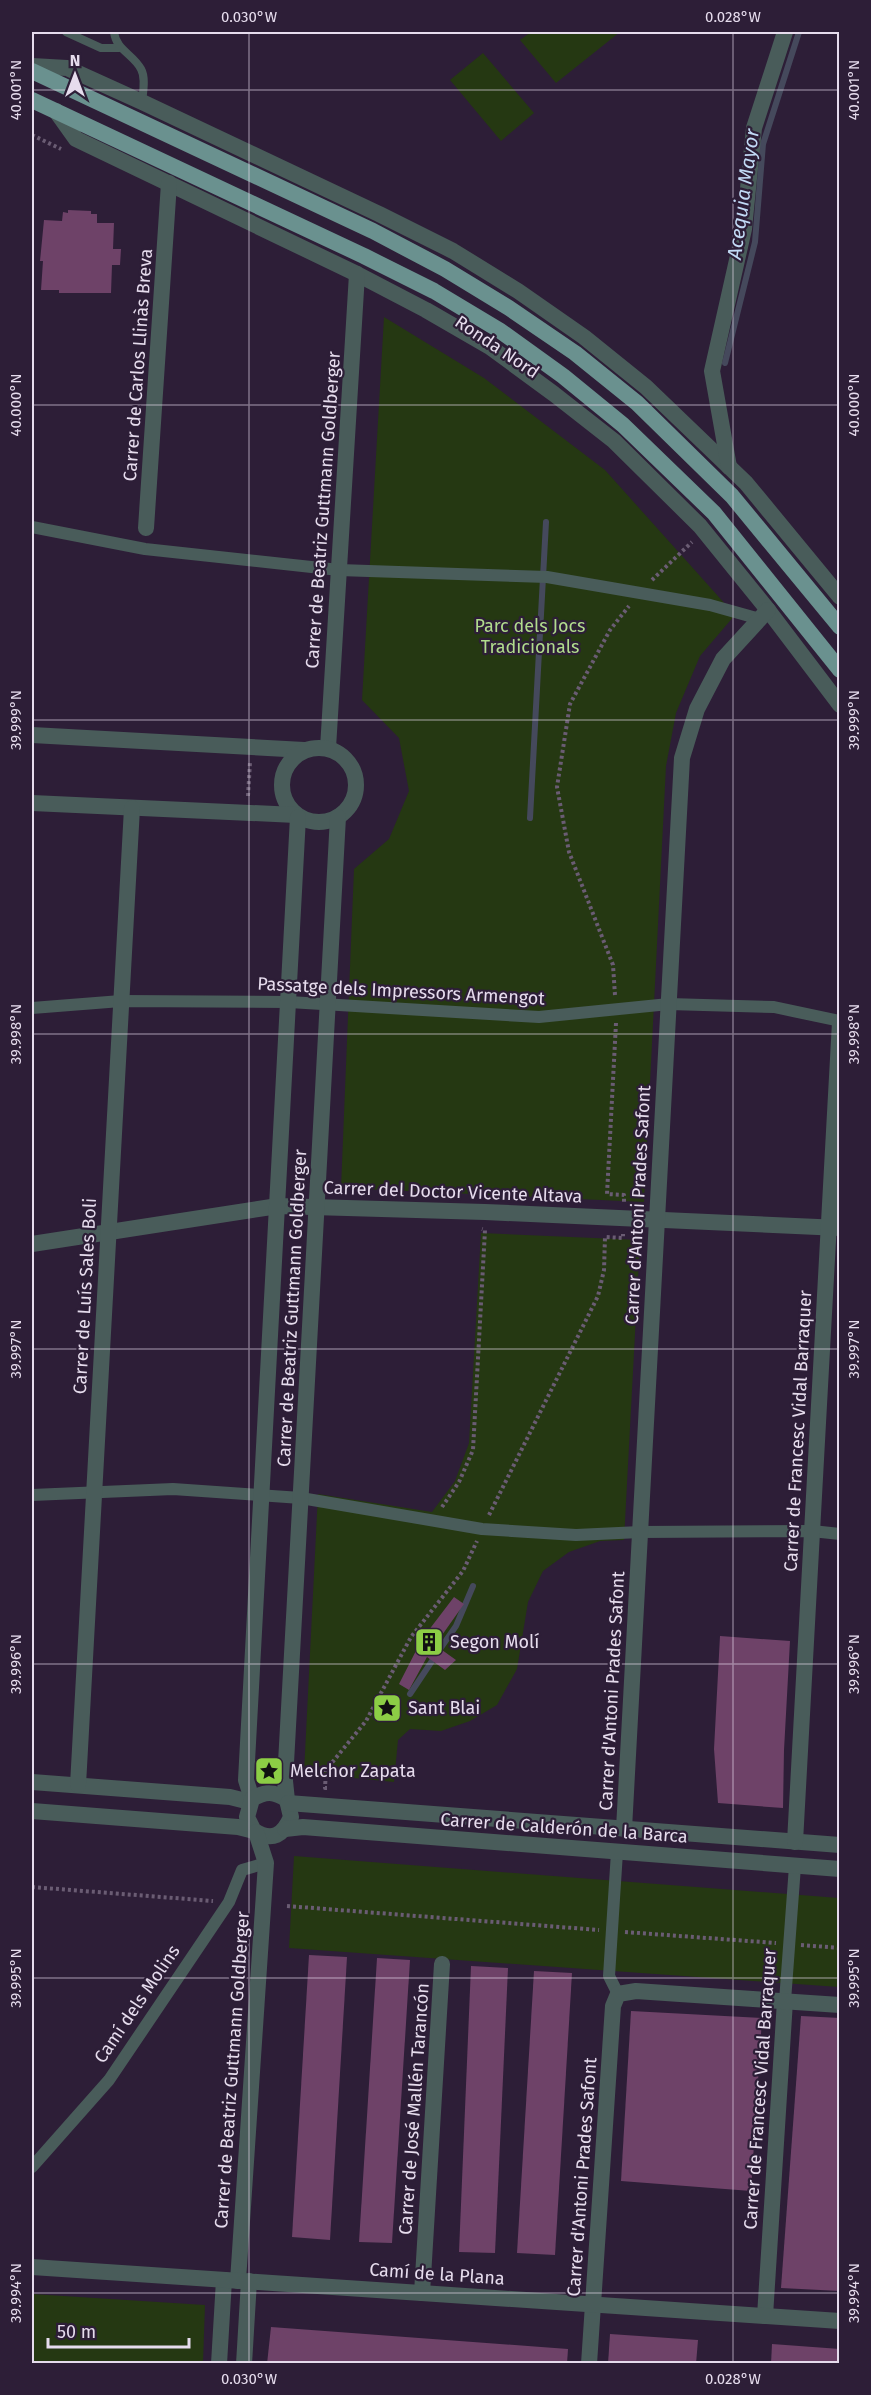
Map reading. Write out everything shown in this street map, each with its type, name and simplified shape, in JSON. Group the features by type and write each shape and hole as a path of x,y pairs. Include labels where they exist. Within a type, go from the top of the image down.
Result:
{"main road":[{"name":"Ronda Nord","path":"32,71 373,231 463,280 575,353 636,403 732,496 840,627"},
{"name":"Ronda Nord","path":"32,100 364,256 434,291 499,330 563,376 623,425 714,513 840,670"}],"street":[{"path":"729,467 712,371 744,230 754,128 785,32"},
{"path":"32,66 67,68 142,102 390,219 453,251 518,291 584,337 646,387 746,483 840,597"},
{"name":"Ronda Nord","path":"56,111 76,139 357,274 490,347 614,441 700,526 764,614 840,705"},
{"name":"Carrer de Carlos Llinàs Breva","path":"145,549 169,183"},
{"name":"Carrer de Beatriz Guttmann Goldberger","path":"328,748 357,274"},
{"path":"32,527 145,549 339,570 543,576 764,614"},
{"name":"Carrer d'Antoni Prades Safont","path":"624,1829 682,758 697,709 723,659 764,614"},
{"path":"32,735 304,750 316,747 328,748 347,760 356,780 353,801 338,817 318,823 297,816 32,803"},
{"path":"297,816 281,794 285,768 304,750"},
{"name":"Carrer de Luís Sales Boli","path":"78,1785 132,808"},
{"name":"Carrer de Beatriz Guttmann Goldberger","path":"251,1800 246,1780 289,1002 297,816"},
{"name":"Carrer de Beatriz Guttmann Goldberger","path":"287,1802 285,1780 338,817"},
{"name":"Passatge dels Impressors Armengot","path":"32,1008 121,1001 289,1002 539,1017 669,1004 774,1007 840,1021"},
{"name":"Carrer de Francesc Vidal Barraquer","path":"795,1842 812,1531 834,1228 840,1021"},
{"name":"Carrer del Doctor Vicente Altava","path":"32,1244 278,1206 834,1228"},
{"path":"32,1495 94,1490 173,1489 262,1495 301,1498 482,1529 576,1535 640,1532 812,1531 840,1534"},
{"path":"32,1782 251,1800 263,1792 276,1793 287,1802 291,1817 283,1831 268,1836 238,1827 32,1811"},
{"path":"251,1800 247,1817 255,1832"},
{"name":"Carrer de Calderón de la Barca","path":"287,1802 840,1845"},
{"name":"Carrer de Calderón de la Barca","path":"283,1831 303,1827 840,1869"},
{"name":"Carrer de Beatriz Guttmann Goldberger","path":"266,1863 283,1831"},
{"name":"Carrer de Beatriz Guttmann Goldberger","path":"219,2364 237,2280 266,1863 255,1832"},
{"name":"Carrer d'Antoni Prades Safont","path":"589,2364 613,2006 618,1994 609,1976 617,1852"},
{"name":"Camí dels Molins","path":"32,2167 109,2080 229,1902 242,1870 266,1863"},
{"name":"Carrer de Francesc Vidal Barraquer","path":"765,2316 795,1866"},
{"name":"Carrer de José Mallén Tarancón","path":"422,2293 442,1964"},
{"path":"618,1994 636,1991 840,2005"},
{"name":"Camí de la Plana","path":"32,2267 840,2321"},
{"name":"Carrer de Beatriz Guttmann Goldberger","path":"237,2280 244,2364"}],"lane":[{"path":"66,32 101,48 119,48"},
{"path":"114,32 119,48 142,70 142,102"}],"path":[{"path":"32,135 63,150"},
{"path":"686,532 701,549"},
{"path":"623,1218 624,1195 607,1194 616,1008 613,965 569,852 557,787 570,704 610,630 640,592 694,540"},
{"path":"247,815 250,747"},
{"path":"433,1521 459,1482 473,1450 485,1230 474,1229"},
{"path":"32,1887 229,1902"},
{"path":"287,1906 840,1948"}],"green space":[{"path":"531,32 620,32 556,83 520,40"},
{"path":"483,53 534,113 501,141 450,80"},
{"name":"Parc dels Jocs Tradicionals","path":"384,317 484,378 605,470 735,615 700,656 676,713 666,766 644,1202 341,1188 354,869 389,839 409,791 399,738 362,700"},
{"path":"481,1233 640,1240 624,1540 600,1541 569,1552 543,1571 528,1602 517,1669 497,1705 470,1721 441,1731 410,1729 398,1740 394,1782 304,1773 318,1494 432,1512 455,1481 469,1443"},
{"path":"294,1856 839,1898 839,1987 289,1948"},
{"path":"32,2294 205,2305 203,2363 32,2363"}],"building":[{"path":"68,210 91,211 91,214 97,214 97,223 114,223 113,249 121,249 120,265 112,265 111,293 59,293 59,290 41,290 43,261 40,261 44,220 62,221 63,212 68,213"},
{"name":"Segon Molí","path":"454,1597 464,1604 435,1645 456,1660 445,1670 427,1657 409,1690 399,1684 422,1639"},
{"path":"720,1636 790,1641 783,1808 718,1803 714,1749"},
{"path":"309,1955 347,1957 330,2240 292,2237"},
{"path":"377,1958 410,1960 392,2243 359,2242"},
{"path":"471,1966 508,1968 495,2253 459,2252"},
{"path":"534,1971 572,1973 555,2255 517,2253"},
{"path":"631,2011 762,2018 751,2191 621,2181"},
{"path":"801,2016 840,2018 840,2291 781,2288"},
{"path":"271,2327 568,2349 567,2364 267,2364"},
{"path":"610,2334 698,2340 696,2364 608,2364"},
{"path":"772,2344 840,2349 840,2364 771,2364"}],"waterway":[{"name":"Acequia Mayor","path":"725,363 755,242 763,144 799,32"},
{"path":"530,818 546,522"},
{"path":"440,1649 456,1626 473,1586"},
{"path":"410,1694 432,1661"}],"place":[{"name":"Segon Molí","path":"429,1642"},
{"name":"Sant Blai","path":"387,1708"},
{"name":"Melchor Zapata","path":"269,1771"}]}
